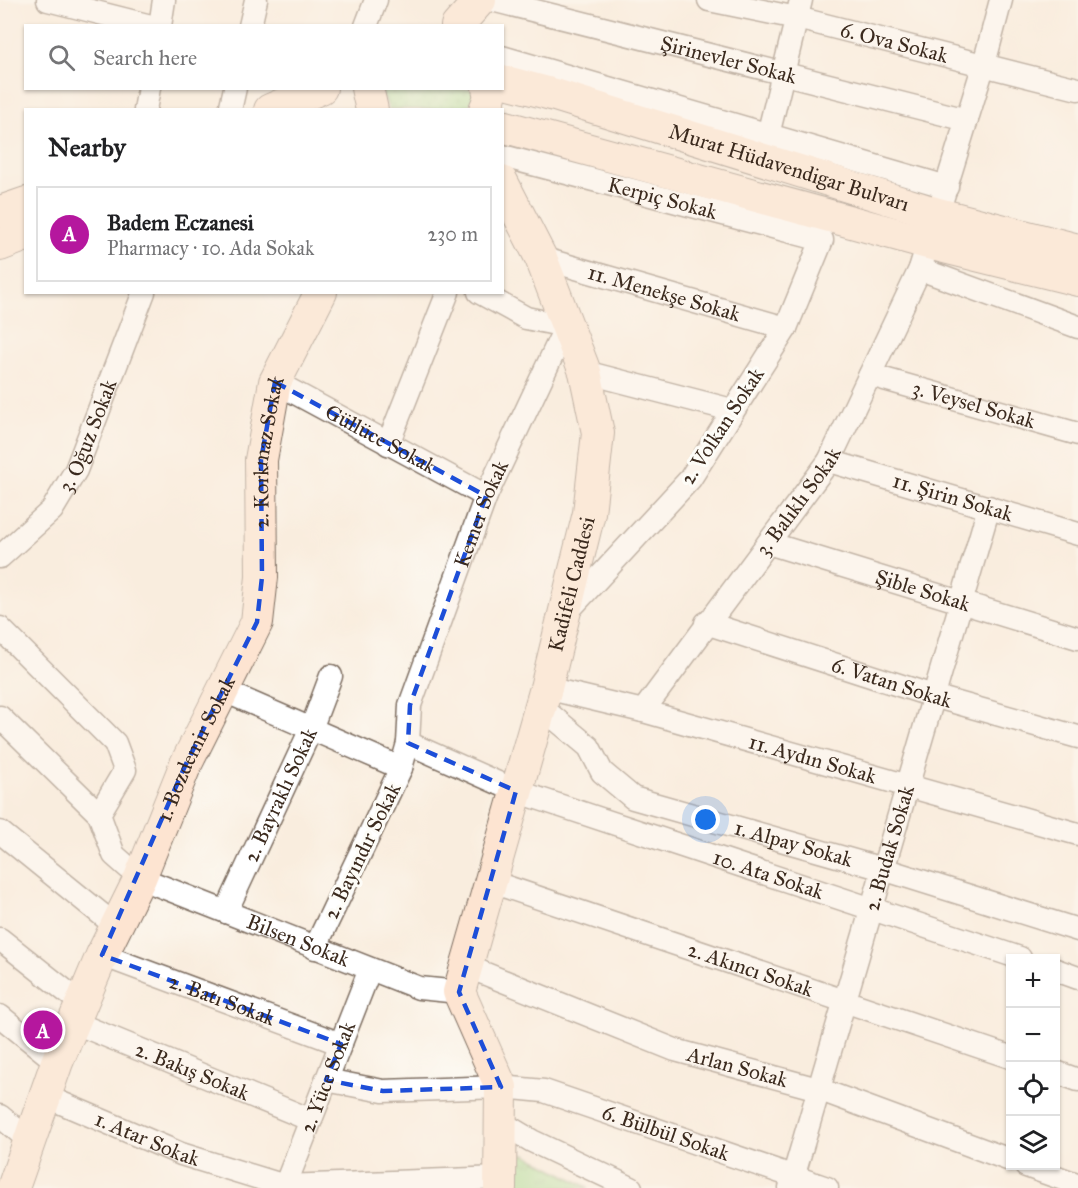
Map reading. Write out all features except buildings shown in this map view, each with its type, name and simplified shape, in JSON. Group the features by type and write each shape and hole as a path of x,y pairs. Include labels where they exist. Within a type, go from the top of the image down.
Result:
{"street":[{"path":"48,0 143,24"},
{"path":"160,24 164,0"},
{"path":"250,24 256,0"},
{"path":"367,24 376,0"},
{"path":"459,24 480,0"},
{"name":"Şirinevler Sokak","path":"492,0 967,120"},
{"name":"6. Ova Sokak","path":"709,0 799,9 984,64 1078,89"},
{"path":"504,58 768,135 942,200 984,64 1001,0"},
{"path":"768,135 785,75 799,9"},
{"name":"Murat Hüdavendigar Bulvarı","path":"504,82 942,200 1078,250"},
{"path":"145,108 149,90"},
{"path":"230,108 235,90"},
{"path":"275,108 316,90"},
{"path":"367,90 372,108"},
{"path":"486,108 490,97 488,90"},
{"name":"Murat Hüdavendigar Bulvarı","path":"504,127 924,256 1078,280"},
{"name":"Kerpiç Sokak","path":"504,157 822,240"},
{"name":"Kadifeli Caddesi","path":"462,979 544,698 589,513 598,433 585,372 541,258 504,186"},
{"path":"0,212 24,204"},
{"path":"0,245 24,236"},
{"name":"2. Volkan Sokak","path":"564,616 690,479 786,328 822,240"},
{"path":"924,256 1078,327"},
{"name":"3. Balıklı Sokak","path":"643,711 829,460 924,256"},
{"name":"11. Menekşe Sokak","path":"541,258 786,328"},
{"name":"3. Oğuz Sokak","path":"0,557 52,510 76,470 143,294"},
{"name":"2. Korkmaz Sokak","path":"257,622 262,578 261,460 275,382 320,294"},
{"path":"388,444 447,294"},
{"path":"483,294 526,318 566,327"},
{"name":"Kemer Sokak","path":"401,768 408,743 410,705 486,496 566,327"},
{"path":"585,372 732,410"},
{"name":"3. Veysel Sokak","path":"870,375 1078,434"},
{"name":"Güllüce Sokak","path":"275,382 486,496"},
{"name":"11. Şirin Sokak","path":"829,460 1078,534"},
{"name":"2. Budak Sokak","path":"791,1182 989,507"},
{"name":"Şible Sokak","path":"768,543 960,604 1078,638"},
{"name":"1. Bozdemir Sokak","path":"14,1188 57,1062 77,1013 102,955 140,878 185,766 257,622"},
{"name":"6. Vatan Sokak","path":"706,623 933,696 1078,737"},
{"path":"0,627 115,743 125,770 99,814 0,717"},
{"name":"2. Bayraklı Sokak","path":"226,912 311,729 332,676"},
{"name":"2. Bayındır Sokak","path":"222,690 401,768 315,948"},
{"name":"11. Aydın Sokak","path":"544,698 643,711 1078,834"},
{"name":"1. Alpay Sokak","path":"544,698 589,747 602,772 633,798 883,869 1078,930"},
{"name":"10. Ata Sokak","path":"408,743 516,791 1008,954"},
{"name":"Bilsen Sokak","path":"99,814 114,855 140,878 419,988 462,979"},
{"path":"0,832 117,927"},
{"name":"2. Akıncı Sokak","path":"489,881 845,999 1006,1055"},
{"name":"2. Bakış Sokak","path":"0,939 77,1013 311,1120"},
{"name":"2. Batı Sokak","path":"102,955 340,1044"},
{"name":"2. Yüce Sokak","path":"285,1186 370,969"},
{"path":"1060,971 1078,978"},
{"path":"462,979 501,1087 501,1183"},
{"name":"Arlan Sokak","path":"462,979 675,1050 818,1089 1006,1158"},
{"path":"0,1016 57,1062"},
{"path":"1060,1073 1078,1080"},
{"name":"6. Bülbül Sokak","path":"326,1080 384,1090 501,1087 544,1090 791,1182 827,1188"},
{"name":"1. Atar Sokak","path":"45,1096 181,1154 285,1186 501,1183"},
{"path":"0,1116 30,1141"},
{"path":"502,1123 532,1141 631,1188"},
{"path":"1037,1170 1074,1183"}],"highlighted area":[{"path":"275,382 486,496 410,705 408,743 516,791 459,992 501,1087 383,1091 326,1080 341,1044 102,955 185,766 257,622 262,577 261,460"}],"green space":[{"path":"380,90 474,90 473,99 467,108 389,108"},
{"path":"525,1154 589,1188 512,1188 514,1156"}],"place":[{"name":"Badem Eczanesi","path":"43,1030"}]}
